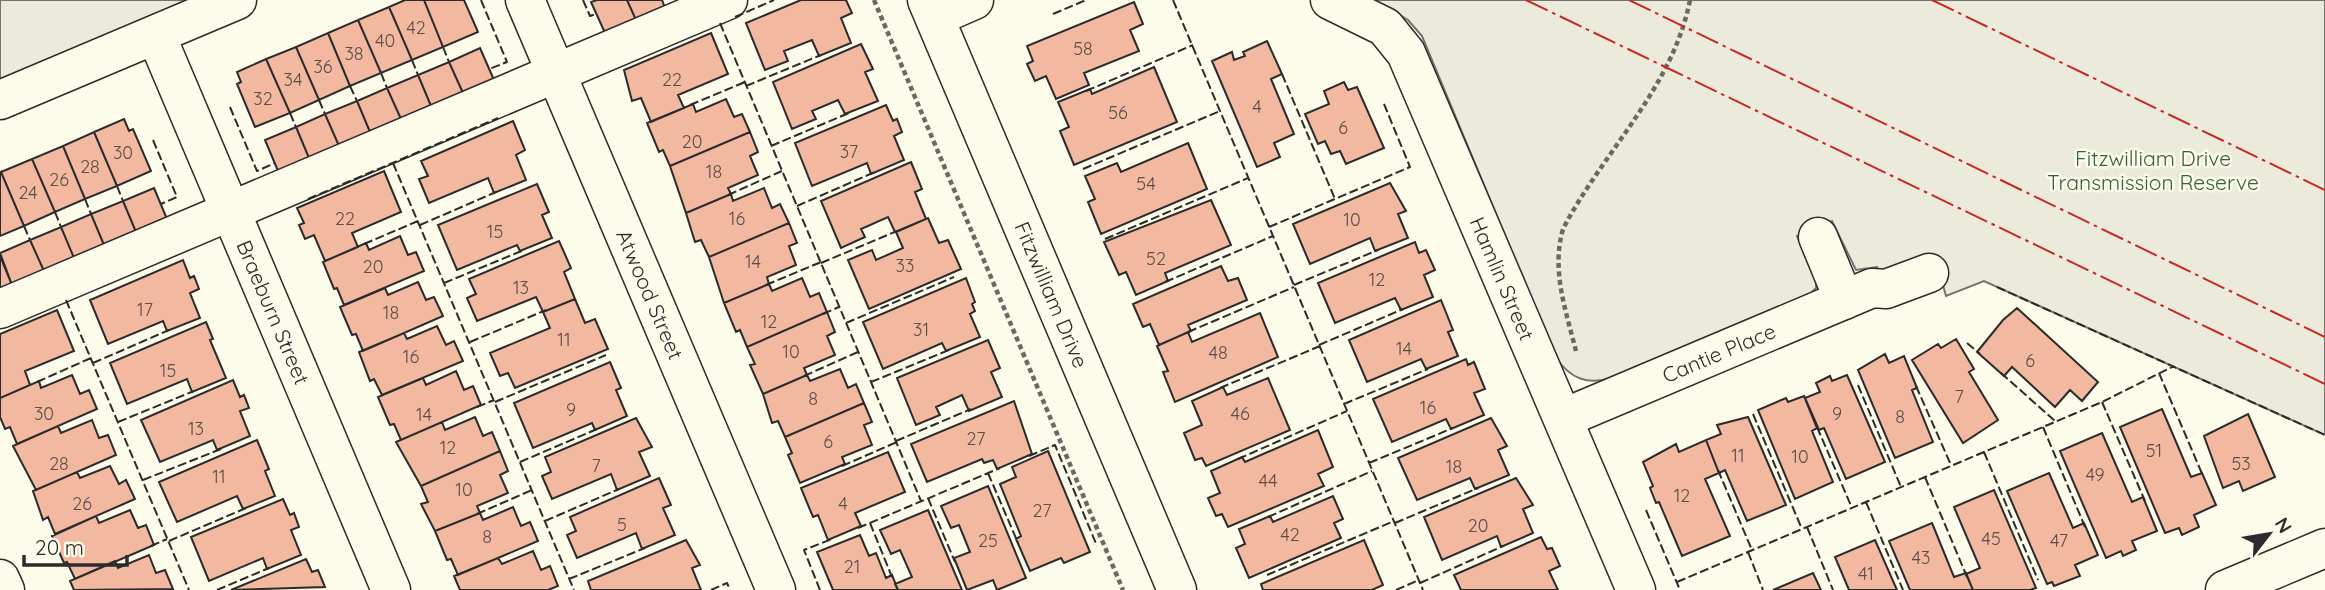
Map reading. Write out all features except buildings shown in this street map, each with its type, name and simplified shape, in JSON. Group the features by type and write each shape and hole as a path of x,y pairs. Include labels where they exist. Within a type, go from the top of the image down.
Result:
{"street":[{"path":"0,100 237,0"},
{"name":"Atwood Street","path":"525,0 776,590"},
{"path":"0,309 728,0"},
{"path":"931,8 974,0"},
{"name":"Hamlin Street","path":"1330,0 1384,27 1401,43 1580,412 1636,590"},
{"name":"Fitzwilliam Drive","path":"931,8 1164,586"},
{"name":"Braeburn Street","path":"156,35 391,590"},
{"path":"1818,237 1858,294"},
{"name":"Cantie Place","path":"1580,412 1858,294 1886,289 1929,273"},
{"path":"2225,590 2325,548"},
{"path":"0,579 5,590"}],"path":[{"path":"874,0 1123,590"},
{"path":"1580,412 1579,362 1564,302 1558,246 1570,216 1647,99 1684,23 1690,0"}],"green space":[{"path":"0,0 187,0 0,80"},
{"name":"Fitzwilliam Drive Transmission Reserve","path":"1375,0 2325,0 2325,435 1984,281 1946,296 1943,285 1948,273 1925,262 1883,279 1877,267 1856,270 1832,221 1797,236 1816,280 1816,288 1810,294 1612,378 1595,381 1580,379 1556,358 1422,36 1408,20"}],"fence":[{"path":"481,0 507,62 489,69"},
{"path":"583,0 590,16 596,14"},
{"path":"735,17 774,0"},
{"path":"1053,14 1086,0"},
{"path":"1173,0 1423,590"},
{"path":"720,23 921,501"},
{"path":"1086,91 1193,45"},
{"path":"443,47 449,62"},
{"path":"746,86 821,55"},
{"path":"412,60 418,75"},
{"path":"381,73 387,88"},
{"path":"1282,74 1335,199"},
{"path":"690,105 745,82"},
{"path":"350,86 357,101"},
{"path":"319,100 325,114"},
{"path":"1269,227 1410,167 1384,104"},
{"path":"230,107 257,171 275,163"},
{"path":"1083,169 1220,111"},
{"path":"290,113 296,127"},
{"path":"771,146 849,113"},
{"path":"308,199 498,118"},
{"path":"153,140 177,197 161,204"},
{"path":"393,163 574,590"},
{"path":"728,195 782,171"},
{"path":"797,206 875,172"},
{"path":"1105,239 1248,178"},
{"path":"117,186 123,201"},
{"path":"420,225 496,192"},
{"path":"85,199 91,214"},
{"path":"55,212 61,227"},
{"path":"364,244 418,221"},
{"path":"24,226 30,240"},
{"path":"821,263 897,231"},
{"path":"1165,282 1273,236"},
{"path":"444,283 524,250"},
{"path":"1294,285 1378,250"},
{"path":"766,285 821,262"},
{"path":"846,323 954,277"},
{"path":"1188,332 1294,287"},
{"path":"1997,287 2325,435"},
{"path":"66,300 189,590"},
{"path":"823,314 839,307"},
{"path":"1319,345 1403,309"},
{"path":"470,342 546,310"},
{"path":"93,363 169,330"},
{"path":"1967,343 1980,354"},
{"path":"1220,388 1320,346"},
{"path":"871,382 949,350"},
{"path":"804,376 858,352"},
{"path":"495,402 606,355"},
{"path":"37,382 91,358"},
{"path":"1677,582 2102,402 2174,366"},
{"path":"1344,404 1428,369"},
{"path":"2001,373 2055,421"},
{"path":"2159,373 2203,476"},
{"path":"1858,385 1901,487"},
{"path":"1916,386 1951,465"},
{"path":"118,422 194,391"},
{"path":"477,407 494,400"},
{"path":"2102,402 2145,501"},
{"path":"896,441 971,409"},
{"path":"1238,459 1347,411"},
{"path":"1753,414 1802,529"},
{"path":"1817,427 1852,508"},
{"path":"2043,427 2085,527"},
{"path":"1369,463 1453,428"},
{"path":"520,462 597,429"},
{"path":"842,466 897,442"},
{"path":"1029,456 1055,445 1097,546"},
{"path":"143,480 221,449"},
{"path":"1984,452 2038,580"},
{"path":"858,528 1000,468"},
{"path":"1718,470 1752,550"},
{"path":"1268,517 1372,471"},
{"path":"988,473 1018,543"},
{"path":"1925,477 1967,577"},
{"path":"1395,523 1478,488"},
{"path":"545,521 619,489"},
{"path":"477,514 532,490"},
{"path":"928,498 955,562"},
{"path":"1866,502 1903,590"},
{"path":"169,541 246,508"},
{"path":"1646,510 1680,590"},
{"path":"1267,575 1394,521"},
{"path":"870,523 892,577"},
{"path":"1807,527 1833,590"},
{"path":"151,546 167,539"},
{"path":"820,590 804,550 832,539"},
{"path":"1420,583 1503,546"},
{"path":"569,579 645,548"},
{"path":"1748,552 1763,590"},
{"path":"217,590 269,568"},
{"path":"1396,590 1419,580"},
{"path":"711,590 727,583 730,590"}],"power":[{"path":"1526,0 2325,384"},
{"path":"1629,0 2325,337"},
{"path":"1932,0 2325,190"}]}
